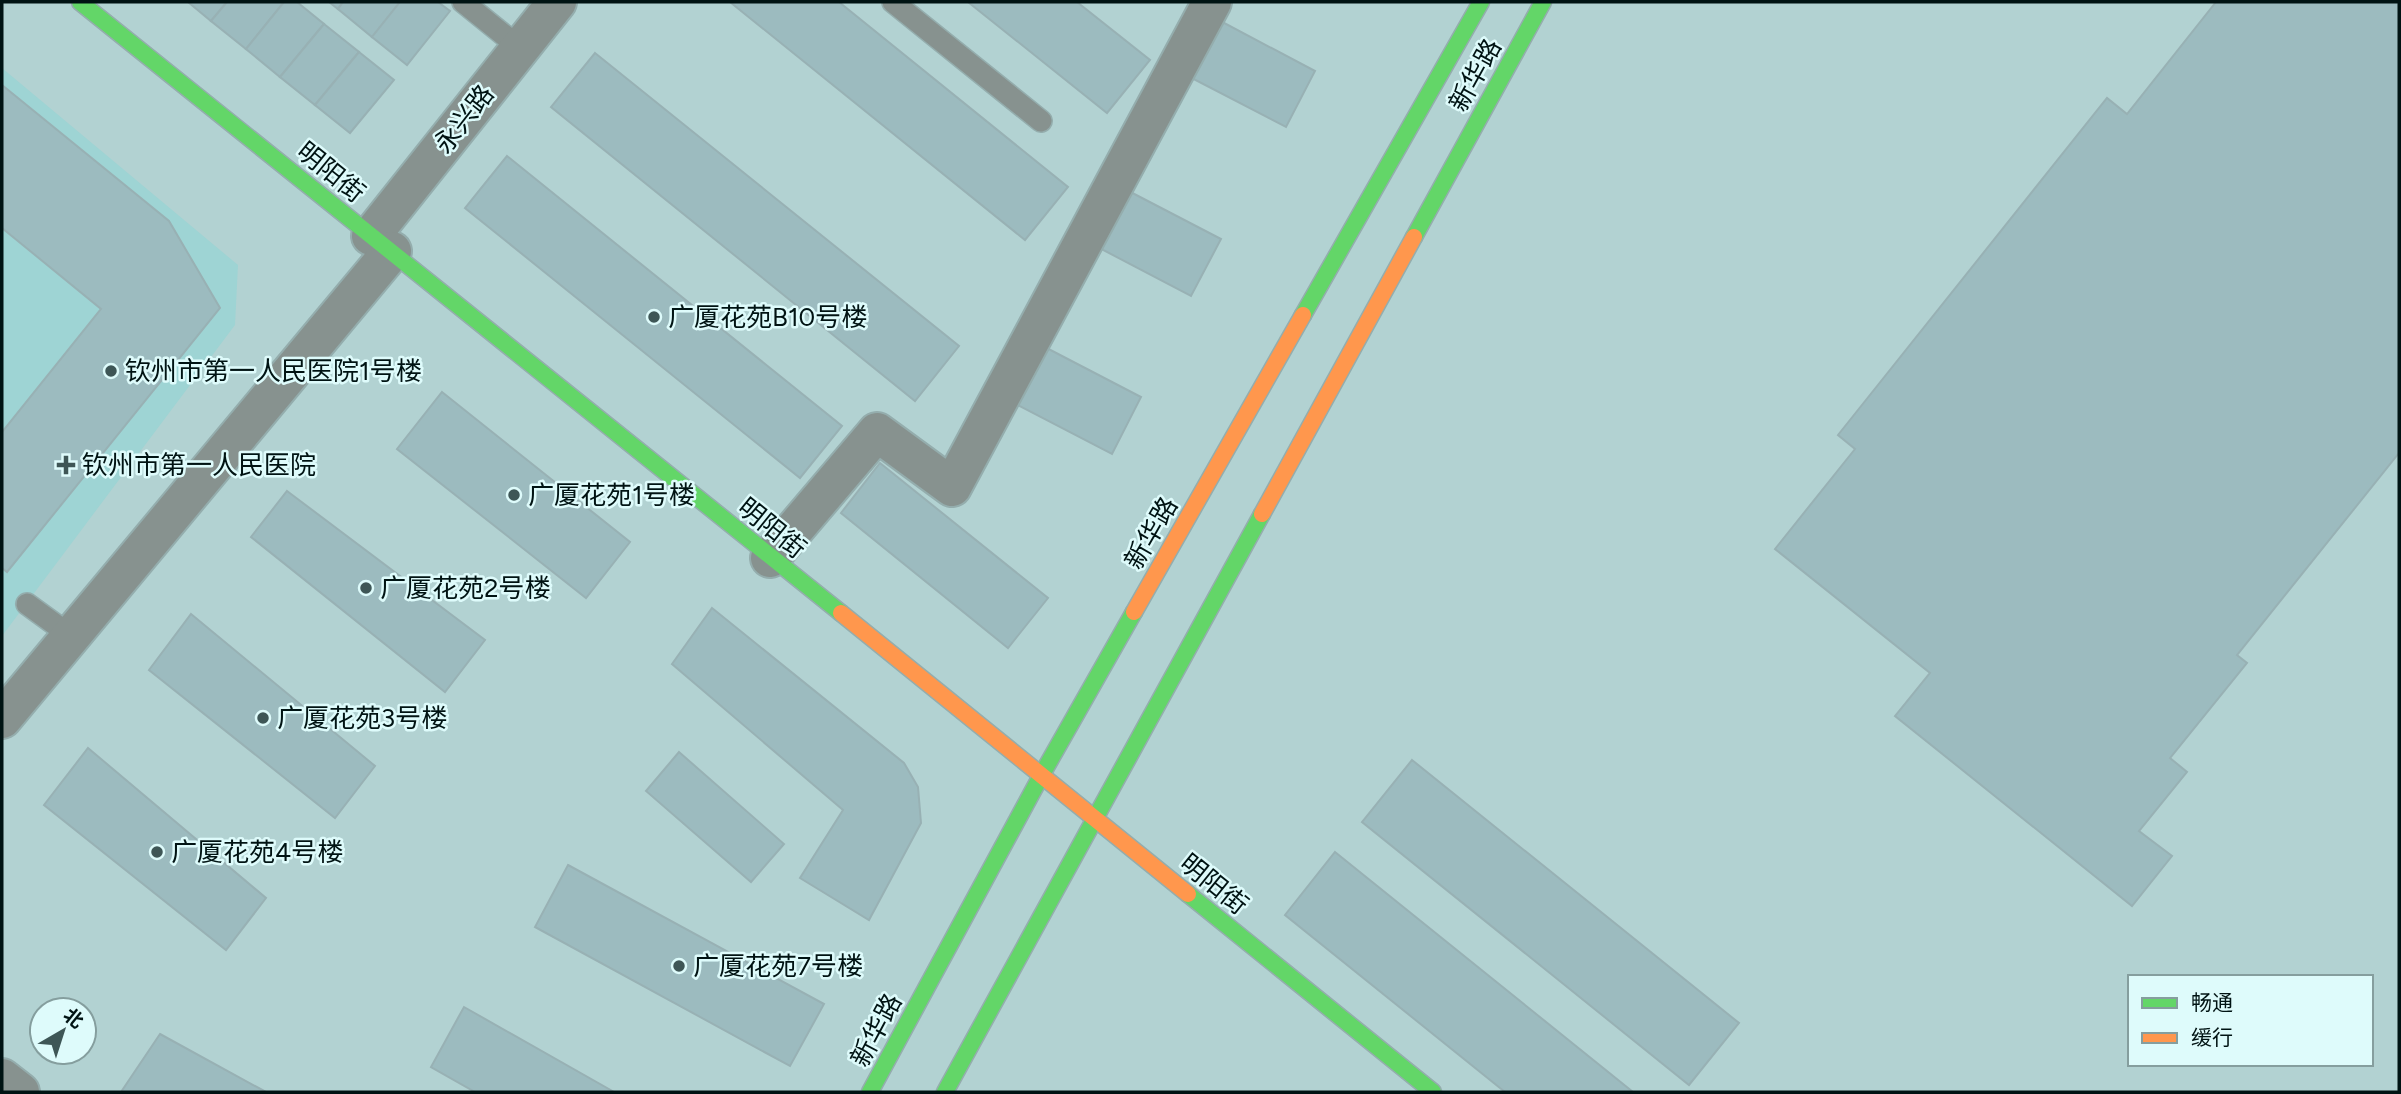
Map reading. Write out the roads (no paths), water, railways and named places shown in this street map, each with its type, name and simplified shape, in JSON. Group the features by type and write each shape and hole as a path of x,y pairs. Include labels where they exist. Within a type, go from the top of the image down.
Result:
{"street":[{"name":"明阳街","path":"80,2 1433,1092"},
{"name":"永兴路","path":"2,719 71,636 382,243 520,48 557,2"},
{"path":"770,558 877,432 952,487 1212,2"},
{"name":"新华路","path":"870,1092 1041,776 1481,2"},
{"name":"新华路","path":"945,1092 1543,2"}],"lane":[{"path":"463,2 520,48"},
{"path":"893,2 1041,121"},
{"path":"27,604 71,636"}],"place":[{"name":"广厦花苑B10号楼","path":"654,317"},
{"name":"钦州市第一人民医院1号楼","path":"111,371"},
{"name":"钦州市第一人民医院","path":"66,465"},
{"name":"广厦花苑1号楼","path":"514,495"},
{"name":"广厦花苑2号楼","path":"366,588"},
{"name":"广厦花苑3号楼","path":"263,718"},
{"name":"广厦花苑4号楼","path":"157,852"},
{"name":"广厦花苑7号楼","path":"679,966"}]}
